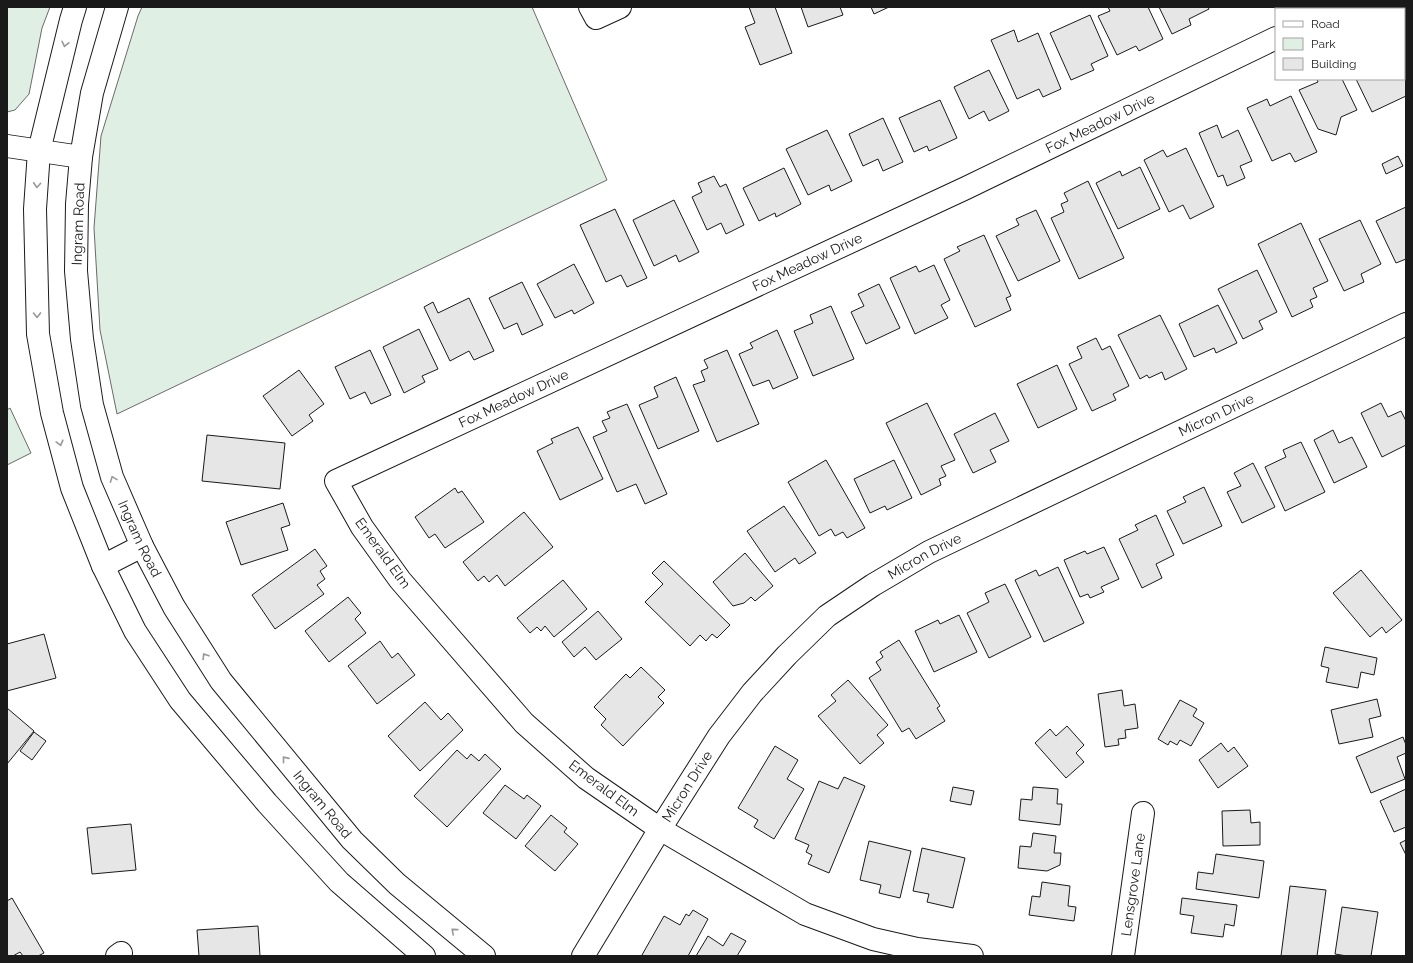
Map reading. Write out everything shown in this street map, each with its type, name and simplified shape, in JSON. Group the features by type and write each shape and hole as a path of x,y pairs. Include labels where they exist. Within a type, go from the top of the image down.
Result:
{"street":[{"path":"76,7 71,20 39,151 35,209 38,334 52,413 72,488 103,566 135,631 185,706 266,803 339,882 424,956"},
{"name":"Ingram Road","path":"117,7 92,93 81,157 77,204 76,271 82,339 92,405 112,477 142,546 174,608 221,681 352,840 397,884 484,956"},
{"path":"593,13 620,7"},
{"name":"Fox Meadow Drive","path":"336,481 966,188 1275,38"},
{"path":"7,146 81,157"},
{"name":"Micron Drive","path":"583,956 660,829 719,736 752,693 826,616 873,585 929,552 1406,324"},
{"name":"Emerald Elm","path":"336,481 362,527 400,580 524,723 586,778 660,829 805,914 873,939 917,949 972,956"},
{"path":"103,566 142,546"},
{"name":"Lensgrove Lane","path":"1123,956 1143,813"}],"green space":[{"path":"7,7 50,7 42,28 29,94 15,110 7,112"},
{"path":"142,7 532,7 607,180 117,414 100,330 94,228 101,136"},
{"path":"10,408 31,453 7,465 7,410"}],"building":[{"path":"749,7 775,7 792,53 760,65 745,27 755,23"},
{"path":"801,7 840,7 843,15 808,27"},
{"path":"871,7 889,7 874,14"},
{"path":"1108,7 1148,7 1163,39 1139,51 1136,46 1117,55 1098,16 1110,11"},
{"path":"1159,7 1208,7 1209,9 1189,19 1191,25 1172,34"},
{"path":"1090,15 1108,56 1091,64 1094,70 1071,80 1050,33"},
{"path":"1014,30 1018,42 1038,33 1061,89 1043,97 1039,89 1017,99 991,40"},
{"path":"989,70 1009,111 989,121 984,111 969,119 954,87"},
{"path":"1405,77 1406,96 1372,112 1356,80 1405,80"},
{"path":"1317,80 1342,80 1357,110 1341,117 1336,135 1318,129 1299,90 1318,82"},
{"path":"1291,96 1317,152 1295,162 1290,153 1272,161 1247,108 1267,99 1270,106"},
{"path":"940,100 957,138 929,151 927,146 914,152 899,118"},
{"path":"883,118 903,162 883,171 878,159 863,166 849,134"},
{"path":"1217,125 1222,138 1238,130 1252,161 1240,166 1245,178 1227,186 1223,175 1218,177 1199,133"},
{"path":"827,130 852,181 831,191 829,185 808,195 786,149"},
{"path":"1186,148 1214,207 1190,219 1183,205 1169,212 1144,160 1163,150 1167,157"},
{"path":"1398,156 1403,166 1386,174 1382,164"},
{"path":"1140,167 1160,209 1118,229 1096,183 1120,171 1122,176"},
{"path":"784,168 801,204 776,217 775,213 759,221 743,188"},
{"path":"714,176 720,187 726,184 744,225 726,234 721,223 707,230 692,197 702,192 698,183"},
{"path":"1088,181 1124,258 1079,279 1051,218 1064,212 1061,204 1068,201 1064,193"},
{"path":"674,200 699,252 679,262 676,255 654,266 633,220"},
{"path":"1406,207 1406,259 1396,263 1376,221"},
{"path":"615,209 647,278 627,287 621,275 606,282 580,225"},
{"path":"1036,210 1060,261 1018,281 996,236 1019,225 1016,219"},
{"path":"1360,220 1381,264 1361,274 1364,282 1344,291 1319,239"},
{"path":"1301,223 1328,281 1313,288 1317,297 1310,300 1313,307 1292,317 1258,244"},
{"path":"984,235 1011,296 1006,298 1011,310 975,327 944,259 960,251 957,247"},
{"path":"574,264 594,303 574,314 572,310 555,318 537,284"},
{"path":"934,265 950,300 941,305 948,318 915,334 890,278 916,266 919,272"},
{"path":"1257,270 1277,312 1259,321 1263,329 1243,339 1218,289"},
{"path":"522,282 543,325 522,335 517,323 504,329 489,298"},
{"path":"879,284 900,328 866,344 851,312 864,306 858,294"},
{"path":"469,298 494,351 474,360 469,351 450,361 424,307 433,302 438,313"},
{"path":"1218,305 1237,343 1216,353 1214,348 1194,357 1179,324"},
{"path":"831,306 854,359 813,376 794,331 813,323 810,315"},
{"path":"1160,315 1187,369 1165,380 1162,372 1149,378 1147,375 1140,379 1118,335"},
{"path":"419,329 438,369 422,376 425,382 404,393 383,347"},
{"path":"777,330 798,378 773,389 769,380 753,386 739,354 753,348 750,343"},
{"path":"1096,338 1102,350 1110,346 1129,386 1113,394 1116,400 1092,411 1069,364 1082,358 1077,347"},
{"path":"370,350 391,395 371,404 365,392 350,399 335,367"},
{"path":"727,350 759,424 717,442 693,385 705,381 701,371 708,368 704,360"},
{"path":"1057,365 1077,409 1038,428 1017,384"},
{"path":"299,370 324,404 309,415 313,421 292,436 263,396"},
{"path":"676,377 699,431 658,449 639,405 658,397 654,387"},
{"path":"927,403 955,460 941,466 946,476 939,479 941,485 921,495 886,423"},
{"path":"1381,403 1388,417 1401,411 1406,421 1406,445 1382,457 1361,413"},
{"path":"627,404 667,494 645,504 636,484 617,492 593,437 607,431 602,421 610,418 607,412"},
{"path":"995,413 1009,441 990,450 996,462 973,473 954,434"},
{"path":"578,427 603,479 560,500 537,451 553,443 551,439"},
{"path":"1333,430 1339,443 1352,437 1367,467 1334,483 1314,440"},
{"path":"207,435 285,443 280,489 202,481"},
{"path":"1301,442 1325,492 1285,511 1265,467 1286,457 1283,450"},
{"path":"826,460 865,528 847,538 843,532 835,536 831,529 819,536 788,482"},
{"path":"894,460 912,498 887,510 885,506 870,513 854,479"},
{"path":"1253,463 1275,507 1242,523 1227,492 1241,486 1234,473"},
{"path":"1204,487 1222,526 1183,544 1167,511 1186,502 1183,497"},
{"path":"455,488 458,493 462,491 484,522 445,548 435,534 429,538 415,517"},
{"path":"283,503 290,525 281,528 288,550 241,565 226,522"},
{"path":"784,506 816,553 799,564 795,558 775,572 747,531"},
{"path":"524,512 553,547 505,586 497,575 489,582 484,576 478,581 463,562"},
{"path":"1156,515 1174,555 1156,564 1162,578 1142,588 1119,539 1138,530 1135,525"},
{"path":"1104,547 1119,579 1101,587 1104,592 1090,598 1088,594 1080,597 1064,560 1085,551 1087,554"},
{"path":"315,549 327,566 320,571 325,579 317,585 324,594 275,629 252,595"},
{"path":"745,553 773,586 755,601 751,597 744,603 733,606 713,582"},
{"path":"664,561 730,625 717,638 712,634 706,641 700,635 690,646 645,602 663,584 652,573"},
{"path":"1058,567 1084,623 1044,642 1015,580 1036,570 1039,576"},
{"path":"1361,570 1402,620 1386,633 1382,627 1370,637 1333,593"},
{"path":"563,580 587,609 554,637 545,626 541,631 537,627 530,633 517,618"},
{"path":"1005,584 1031,637 989,658 967,613 989,602 985,593"},
{"path":"348,597 361,613 355,619 366,633 329,662 305,631"},
{"path":"598,611 622,639 596,660 585,647 574,657 562,642"},
{"path":"959,615 977,652 934,672 915,631 938,620 940,624"},
{"path":"44,634 56,678 7,691 7,644"},
{"path":"899,640 940,706 937,708 945,721 916,739 909,728 902,732 869,678 881,670 876,662 883,657 880,652"},
{"path":"380,641 392,658 398,653 415,675 377,704 348,666"},
{"path":"1325,647 1377,658 1374,675 1361,672 1358,688 1326,682 1329,668 1321,666"},
{"path":"641,667 665,690 658,697 664,703 623,746 601,725 606,719 594,707 626,674 630,678"},
{"path":"848,680 888,725 877,735 884,743 860,764 818,716 836,701 831,695"},
{"path":"1122,690 1124,706 1135,704 1138,728 1125,730 1126,738 1118,739 1119,745 1105,747 1098,694"},
{"path":"1377,699 1381,716 1369,719 1373,737 1339,744 1331,710"},
{"path":"1180,700 1197,709 1193,716 1204,723 1191,746 1180,740 1177,745 1170,741 1168,745 1158,739"},
{"path":"425,702 441,720 448,713 463,730 420,771 388,736"},
{"path":"7,708 34,731 7,764"},
{"path":"1067,726 1084,745 1076,753 1084,762 1066,778 1035,743 1050,729 1056,736"},
{"path":"34,732 46,741 32,760 20,751"},
{"path":"1403,737 1406,745 1406,753 1397,757 1405,779 1371,793 1356,757"},
{"path":"1221,743 1228,752 1234,747 1248,766 1218,788 1199,760"},
{"path":"775,746 798,760 787,779 804,789 774,839 754,827 758,820 738,808"},
{"path":"457,750 467,759 471,754 479,761 485,754 501,769 447,827 414,796"},
{"path":"844,777 865,786 829,873 808,864 812,855 806,852 809,845 795,839 819,781 838,789"},
{"path":"505,785 524,799 527,795 541,806 516,839 483,813"},
{"path":"953,787 974,791 971,805 950,801"},
{"path":"1033,787 1058,789 1057,804 1062,804 1060,825 1019,820 1021,799 1032,800"},
{"path":"1406,789 1406,827 1394,832 1380,801"},
{"path":"1250,810 1251,823 1260,822 1260,845 1223,846 1222,811"},
{"path":"551,815 567,828 564,832 578,844 555,871 525,846"},
{"path":"131,824 136,870 92,874 87,828"},
{"path":"1033,833 1056,836 1054,853 1061,853 1060,865 1047,871 1018,868 1020,846 1031,847"},
{"path":"1406,840 1406,855 1400,843"},
{"path":"869,841 911,851 900,898 879,893 881,885 860,880"},
{"path":"922,848 965,858 953,908 927,902 929,894 913,891"},
{"path":"1216,854 1264,861 1259,898 1196,889 1198,872 1213,874"},
{"path":"1042,882 1070,886 1068,906 1076,907 1074,921 1029,915 1032,896 1040,897"},
{"path":"1290,886 1326,890 1317,956 1281,956"},
{"path":"12,898 44,953 38,956 23,956 20,952 13,956 7,956 7,901"},
{"path":"1182,898 1237,905 1234,926 1225,924 1223,937 1191,933 1194,916 1180,914"},
{"path":"1342,907 1378,912 1371,956 1347,956 1335,954"},
{"path":"693,910 708,919 688,956 642,955 664,916 680,925 686,914 689,916"},
{"path":"258,926 260,956 199,956 197,930"},
{"path":"731,933 746,941 737,956 696,956 708,936 723,946"}]}
